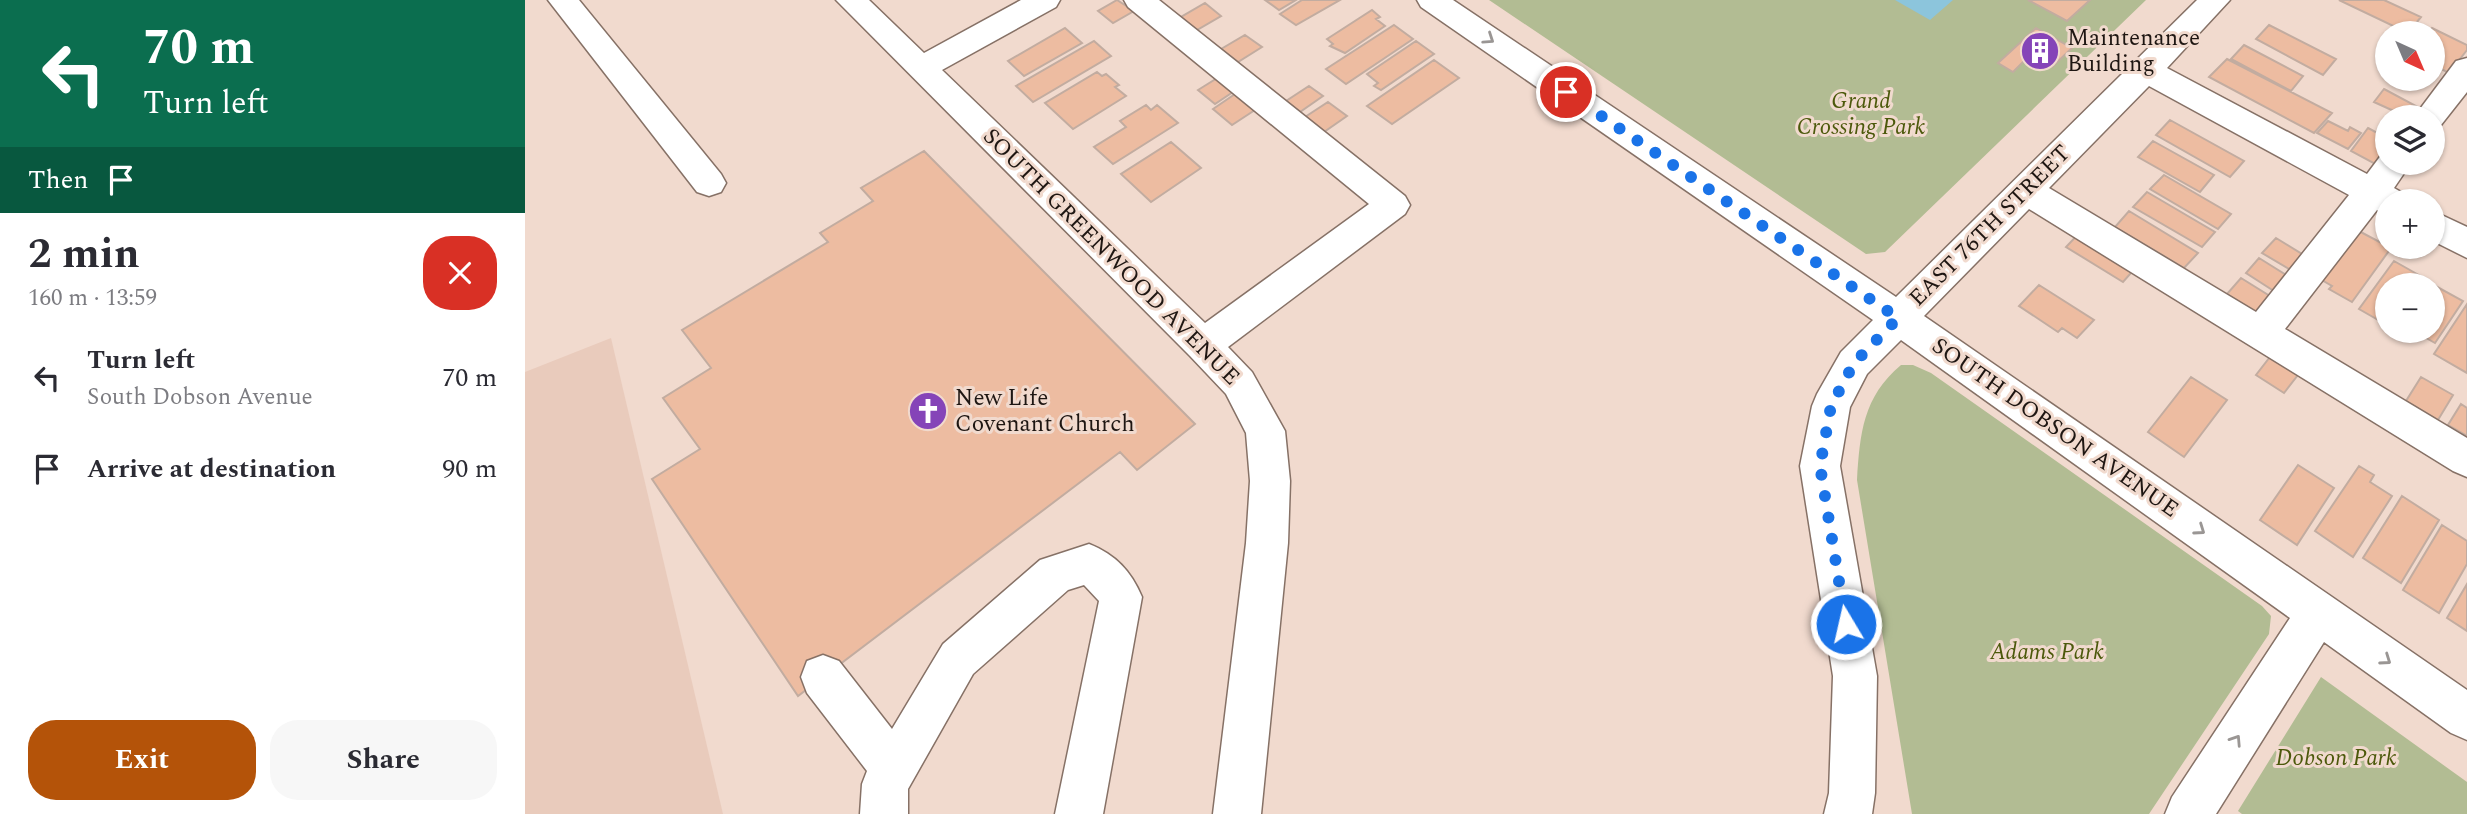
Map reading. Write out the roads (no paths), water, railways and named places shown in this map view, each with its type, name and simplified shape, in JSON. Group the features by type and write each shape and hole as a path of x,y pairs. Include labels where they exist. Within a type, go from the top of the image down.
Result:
{"street":[{"path":"562,0 709,183"},
{"name":"SOUTH GREENWOOD AVENUE","path":"851,0 1240,383 1265,431 1270,481 1267,543 1237,814"},
{"path":"921,68 1045,0"},
{"path":"1139,0 1393,205 1203,345"},
{"name":"SOUTH DOBSON AVENUE","path":"1432,0 1898,318 2467,717"},
{"name":"EAST 76TH STREET","path":"1848,814 1852,793 1855,676 1820,466 1831,406 1854,363 2215,0"},
{"path":"2145,69 2375,194"},
{"path":"2440,105 2465,76"},
{"path":"2025,190 2467,458"},
{"path":"2261,334 2375,203"},
{"path":"2445,232 2467,244"},
{"path":"884,814 885,783 958,659 1055,575 1089,564 1105,575 1121,597 1079,814"},
{"path":"2203,808 2318,612"},
{"path":"823,677 894,769"}],"water":[{"path":"1895,0 1953,0 1930,20"}],"place":[{"name":"Maintenance Building","path":"2040,51"},
{"name":"New Life Covenant Church","path":"928,411"}],"park label":[{"name":"Grand Crossing Park","path":"1861,114"},
{"name":"Adams Park","path":"2047,652"},
{"name":"Dobson Park","path":"2336,758"}]}
